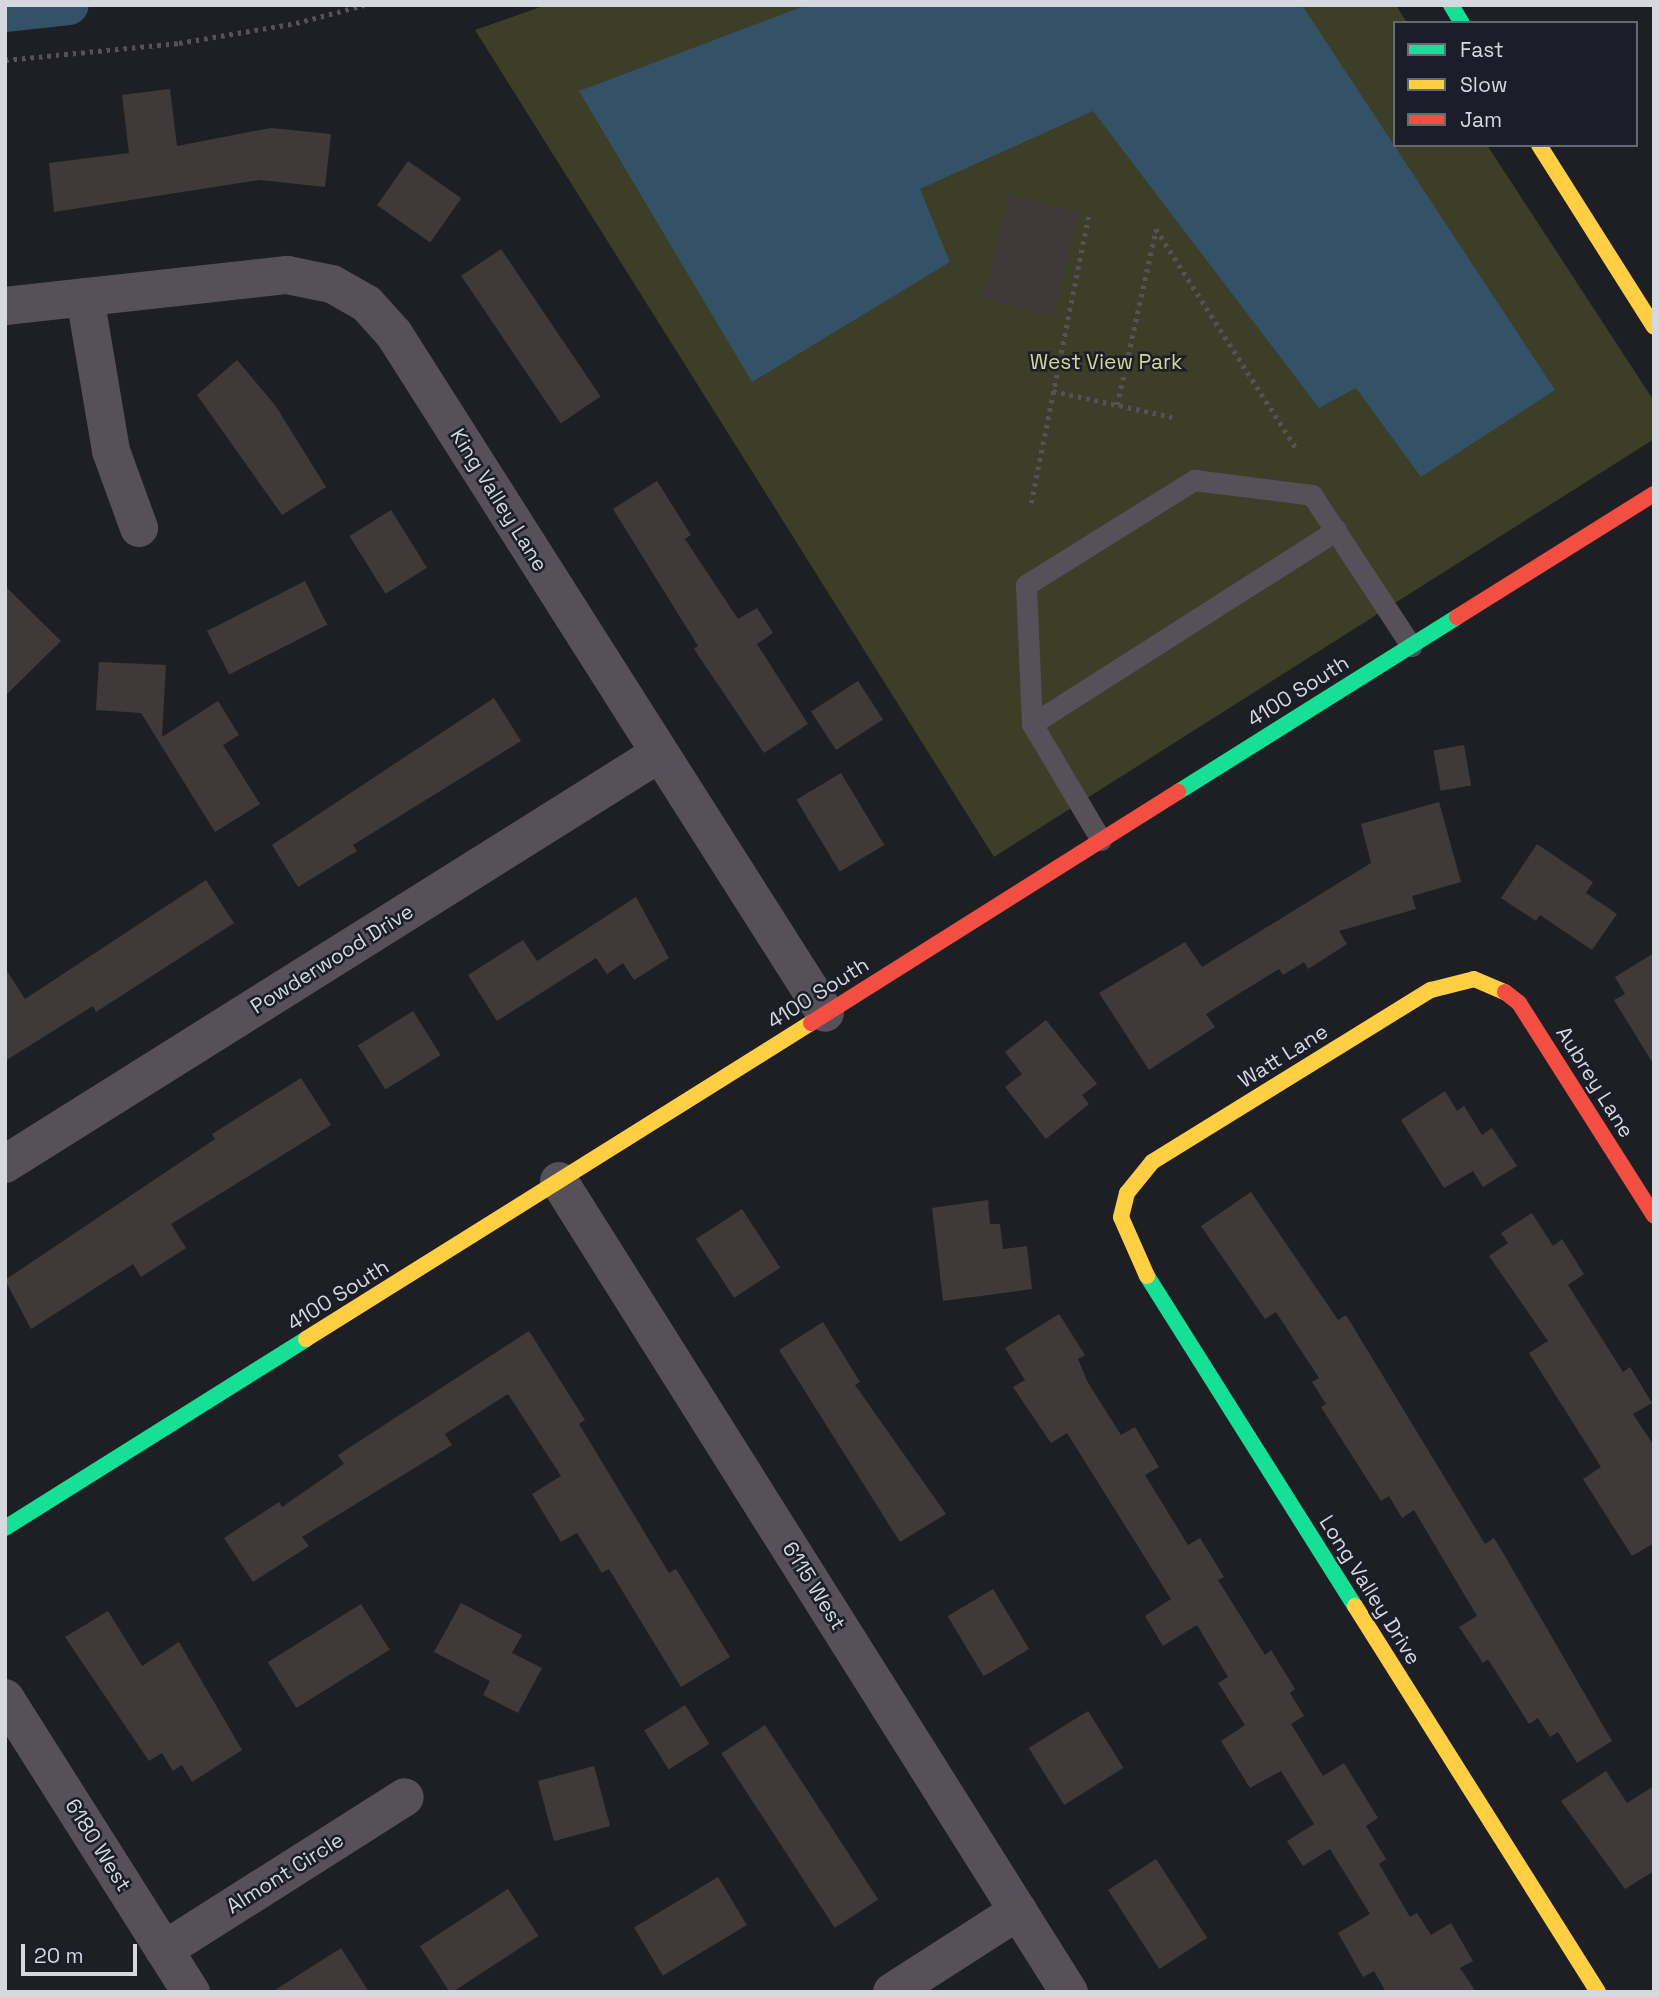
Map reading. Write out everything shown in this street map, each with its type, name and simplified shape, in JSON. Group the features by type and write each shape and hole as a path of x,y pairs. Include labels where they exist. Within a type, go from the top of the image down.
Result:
{"main road":[{"path":"1451,5 1461,21"},
{"path":"1540,147 1654,327"},
{"name":"4100 South","path":"5,1528 1654,494"},
{"name":"Watt Lane","path":"1123,1205 1153,1162 1431,990 1458,979 1488,982"},
{"name":"Aubrey Lane","path":"1488,982 1510,994 1527,1014 1654,1216"},
{"name":"Long Valley Drive","path":"1123,1205 1123,1230 1133,1254 1598,1992"}],"street":[{"name":"King Valley Lane","path":"5,306 287,275 332,284 367,304 394,334 825,1013"},
{"path":"86,297 111,451 139,528"},
{"name":"Powderwood Drive","path":"5,1164 660,753"},
{"name":"6115 West","path":"559,1181 1069,1992"},
{"name":"6180 West","path":"5,1698 191,1992"},
{"name":"Almont Circle","path":"164,1950 405,1797"},
{"path":"892,1992 1018,1911"}],"lane":[{"path":"1101,840 1032,724 1026,585 1194,480 1312,495 1410,646"},
{"path":"1032,724 1336,530"}],"path":[{"path":"5,60 178,43 296,23 364,5"},
{"path":"1031,503 1088,217"},
{"path":"1117,405 1156,229 1296,448"},
{"path":"1053,391 1172,417"}],"green space":[{"name":"West View Park","path":"546,5 1396,5 1406,21 1393,21 1393,147 1488,147 1654,401 1654,439 994,857 475,30"}],"water":[{"path":"807,5 1302,5 1555,390 1421,477 1356,388 1319,408 1093,111 920,189 950,262 752,382 579,91"}],"building":[{"path":"170,89 177,146 271,128 331,134 325,187 260,180 54,212 49,163 129,153 122,95"},
{"path":"408,161 461,198 430,243 377,205"},
{"path":"1009,195 1079,212 1053,316 983,299"},
{"path":"501,249 601,397 561,423 461,276"},
{"path":"237,360 275,405 326,487 282,515 197,395"},
{"path":"657,481 691,535 685,539 738,619 757,608 773,633 757,644 808,724 764,753 694,649 698,646 613,509"},
{"path":"391,510 427,568 385,594 349,536"},
{"path":"305,581 327,625 229,675 207,631"},
{"path":"5,586 61,641 5,696"},
{"path":"99,662 166,665 162,737 218,701 239,735 223,745 260,804 215,832 141,713 96,710"},
{"path":"858,681 883,720 836,750 811,711"},
{"path":"494,698 521,741 353,845 357,851 298,887 272,845"},
{"path":"1464,745 1471,785 1441,791 1433,750"},
{"path":"841,773 884,845 840,872 796,800"},
{"path":"1439,802 1461,882 1412,896 1416,909 1339,931 1347,944 1308,969 1304,962 1283,975 1279,969 1206,1014 1215,1027 1149,1070 1099,993 1185,942 1202,967 1371,863 1361,824"},
{"path":"1537,844 1593,882 1586,893 1617,914 1592,950 1540,915 1536,921 1501,898"},
{"path":"206,880 234,923 96,1012 93,1006 5,1061 5,968 25,999"},
{"path":"636,897 669,958 634,980 623,963 607,974 596,958 497,1021 468,975 523,940 537,961"},
{"path":"1654,953 1654,1065 1614,1000 1625,994 1615,977"},
{"path":"413,1011 441,1055 385,1090 358,1045"},
{"path":"1046,1020 1097,1084 1082,1095 1089,1104 1046,1139 1005,1087 1022,1074 1005,1052"},
{"path":"301,1078 331,1125 171,1224 186,1248 141,1277 133,1264 31,1329 5,1280 215,1139 212,1134"},
{"path":"1445,1091 1457,1111 1464,1106 1482,1135 1492,1128 1517,1166 1483,1187 1473,1171 1444,1188 1401,1120"},
{"path":"1251,1192 1338,1320 1346,1315 1485,1544 1494,1538 1612,1741 1577,1763 1558,1732 1550,1737 1538,1718 1529,1724 1488,1659 1483,1663 1459,1627 1477,1616 1414,1510 1402,1518 1389,1496 1381,1501 1321,1407 1326,1404 1312,1382 1319,1378 1276,1312 1265,1319 1201,1226"},
{"path":"988,1200 990,1224 1000,1224 1003,1249 1027,1246 1032,1289 943,1301 932,1208"},
{"path":"742,1209 780,1268 734,1298 696,1239"},
{"path":"1532,1213 1553,1246 1562,1239 1584,1274 1568,1285 1623,1372 1630,1367 1652,1403 1633,1414 1654,1446 1654,1543 1632,1556 1583,1479 1601,1467 1529,1353 1548,1341 1489,1256 1508,1243 1501,1233"},
{"path":"1059,1314 1085,1355 1078,1359 1087,1381 1121,1435 1135,1427 1159,1467 1145,1475 1188,1545 1200,1538 1224,1577 1218,1580 1265,1655 1271,1650 1295,1689 1290,1693 1304,1716 1291,1724 1323,1776 1344,1763 1378,1818 1366,1826 1386,1859 1379,1864 1410,1917 1417,1913 1431,1935 1451,1923 1473,1961 1460,1968 1476,1992 1386,1992 1374,1971 1363,1977 1338,1933 1370,1914 1330,1849 1303,1866 1287,1841 1314,1824 1281,1771 1250,1788 1221,1741 1245,1725 1218,1683 1228,1677 1197,1625 1163,1646 1145,1616 1171,1599 1067,1433 1051,1443 1013,1387 1025,1380 1005,1348"},
{"path":"823,1322 860,1382 855,1385 946,1514 900,1542 779,1350"},
{"path":"529,1331 585,1420 579,1424 669,1573 676,1569 730,1657 681,1687 609,1569 602,1573 577,1533 561,1542 532,1494 561,1476 508,1394 445,1434 452,1445 302,1537 309,1546 253,1582 224,1538 279,1502 282,1507 344,1464 338,1455"},
{"path":"993,1589 1029,1649 984,1676 948,1616"},
{"path":"461,1603 522,1635 512,1653 542,1668 518,1713 483,1695 490,1681 434,1652"},
{"path":"361,1604 390,1650 296,1708 268,1662"},
{"path":"108,1611 142,1666 179,1642 242,1750 192,1782 182,1765 173,1771 162,1753 149,1761 65,1637"},
{"path":"685,1705 709,1744 669,1769 644,1730"},
{"path":"1088,1711 1124,1768 1064,1805 1029,1748"},
{"path":"765,1725 878,1899 835,1928 721,1753"},
{"path":"594,1766 610,1826 554,1841 538,1781"},
{"path":"1606,1771 1627,1803 1654,1786 1654,1871 1625,1889 1561,1801"},
{"path":"1156,1859 1207,1938 1159,1969 1108,1890"},
{"path":"718,1877 747,1925 663,1975 634,1927"},
{"path":"508,1889 538,1936 452,1992 420,1946"},
{"path":"341,1948 369,1992 272,1992"}],"waterway":[{"path":"5,12 69,5"}],"traffic: fast":[{"path":"1451,5 1461,21"},
{"path":"1178,792 1457,617"},
{"path":"1147,1276 1355,1606"},
{"path":"5,1528 306,1339"}],"traffic: slow":[{"path":"1540,147 1654,327"},
{"path":"1147,1276 1121,1217 1127,1193 1152,1162 1431,990 1474,979 1505,992"},
{"path":"306,1339 811,1023"},
{"path":"1355,1606 1598,1992"}],"traffic: jam":[{"path":"1457,617 1654,494"},
{"path":"811,1023 1178,792"},
{"path":"1505,992 1519,1003 1654,1216"}]}
